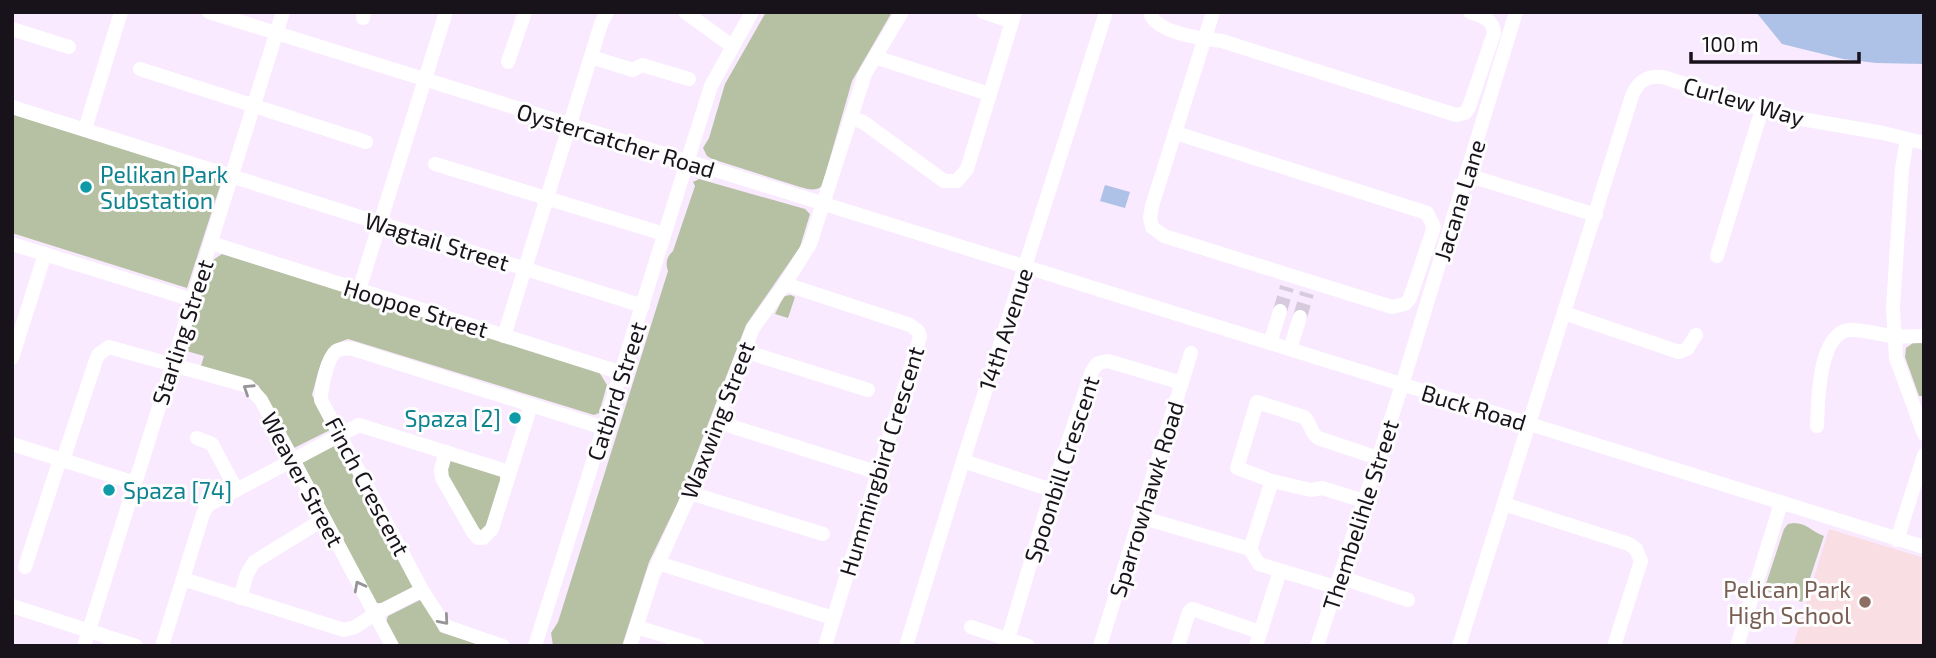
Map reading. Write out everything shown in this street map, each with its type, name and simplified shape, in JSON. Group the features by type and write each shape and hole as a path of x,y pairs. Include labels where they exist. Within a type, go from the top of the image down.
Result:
{"street":[{"path":"85,129 121,12"},
{"name":"Oystercatcher Road","path":"209,12 569,126 1025,265"},
{"name":"Starling Street","path":"84,646 283,12"},
{"path":"359,290 446,12"},
{"path":"509,62 525,12"},
{"path":"504,335 607,12"},
{"path":"685,12 732,46"},
{"name":"Catbird Street","path":"535,646 711,86 752,12"},
{"name":"Waxwing Street","path":"630,646 658,563 690,492 753,328 810,244 864,74 902,12"},
{"path":"850,118 863,122 944,181 953,182 961,178 967,169 1014,17 984,12"},
{"name":"14th Avenue","path":"906,646 1106,12"},
{"path":"1150,12 1158,26 1204,39 1222,41 1456,115 1465,113 1469,107 1494,33 1489,20 1470,12"},
{"path":"1176,132 1414,208 1431,218 1434,227 1414,290 1405,303 1392,307 1289,281 1164,236 1152,227 1152,206 1213,12"},
{"name":"Jacana Lane","path":"1402,385 1516,13"},
{"path":"12,29 69,47"},
{"path":"591,57 633,70 642,65 689,79"},
{"path":"875,57 989,94"},
{"path":"140,69 366,142"},
{"name":"Curlew Way","path":"1459,646 1632,96 1642,80 1663,77 1784,116 1924,144"},
{"name":"Wagtail Street","path":"12,107 643,306"},
{"path":"1717,256 1762,109"},
{"path":"1907,139 1901,181 1894,308 1896,358 1924,434"},
{"path":"435,164 664,234"},
{"path":"1467,175 1596,215"},
{"name":"Hoopoe Street","path":"211,243 622,373"},
{"path":"12,244 193,300"},
{"path":"12,358 18,318 45,254"},
{"name":"Buck Road","path":"1025,265 1924,547"},
{"name":"Hummingbird Crescent","path":"785,284 910,325 918,331 919,345 825,646"},
{"path":"1270,343 1280,311"},
{"path":"1564,313 1679,352 1687,349 1696,335"},
{"path":"1290,349 1300,317"},
{"path":"1817,426 1819,384 1833,338 1841,332 1851,330 1895,336 1924,336"},
{"name":"Weaver Street","path":"62,459 96,360 104,349 109,347 248,386 261,400 392,646"},
{"name":"Finch Crescent","path":"503,646 445,626 422,590 321,400 321,391 332,356 344,348 353,349 604,428"},
{"path":"744,351 869,390"},
{"name":"Sparrowhawk Road","path":"1100,646 1191,353"},
{"name":"Spoonbill Crescent","path":"1008,639 1052,490 1092,371 1103,361 1115,362 1182,383"},
{"name":"Thembelihle Street","path":"1317,646 1402,385"},
{"path":"1364,501 1322,488 1311,491 1272,481 1237,468 1257,402 1307,419 1318,438 1378,458"},
{"path":"446,452 441,469 442,478 478,538 486,537 492,528 531,405"},
{"path":"718,422 879,473"},
{"path":"162,646 205,509 212,502 292,458 363,425 509,472"},
{"path":"197,438 212,444 236,489"},
{"path":"12,444 135,483"},
{"path":"1897,540 1924,455"},
{"path":"25,567 62,459"},
{"path":"963,461 1052,490"},
{"path":"1250,549 1272,481"},
{"path":"690,492 823,534"},
{"path":"1737,646 1781,503"},
{"path":"1504,504 1629,544 1636,549 1641,561 1614,646"},
{"path":"1140,517 1250,549 1259,564 1280,571 1408,600"},
{"path":"240,598 247,574 254,562 324,519"},
{"path":"658,563 833,618"},
{"path":"1178,646 1192,610 1260,641 1280,571"},
{"path":"183,579 344,630 355,627 422,590"},
{"path":"12,607 136,646"},
{"name":"Catbird Street","path":"542,621 542,646"},
{"path":"637,627 698,646"},
{"path":"971,627 1028,646"}],"shaded area":[{"name":"Pelican Park High School","path":"1829,529 1924,558 1924,646 1793,646"}],"green space":[{"path":"766,12 892,12 852,81 822,186 817,189 800,187 712,159 703,148 709,138 725,84"},
{"path":"12,114 222,180 187,288 12,233"},
{"path":"699,179 805,209 810,214 800,247 746,325 678,502 649,562 622,646 553,646 551,633 558,622 668,271 667,260 673,251 695,186 693,182"},
{"path":"222,254 599,372 607,385 599,413 594,415 348,339 326,353 312,395 330,430 294,448 258,385 201,366 204,356 183,350 213,260"},
{"path":"784,296 795,297 788,318 775,314"},
{"path":"1913,343 1924,343 1923,396 1919,396 1905,357 1906,348"},
{"path":"338,443 417,587 384,603 376,603 301,460"},
{"path":"454,459 500,476 485,530 478,531 446,474 450,461"},
{"path":"1788,524 1802,524 1824,536 1802,602 1764,590 1784,529"},
{"path":"420,600 425,603 440,632 483,646 398,646 386,622 388,616"}],"water":[{"path":"1756,12 1924,12 1924,64 1843,59 1782,44"},
{"path":"1105,185 1130,192 1125,208 1100,201"}],"tunnel":[{"path":"1280,311 1287,287"},
{"path":"1300,317 1307,293"}],"place":[{"name":"Pelikan Park Substation","path":"86,187"},
{"name":"Spaza [2]","path":"515,418"},
{"name":"Spaza [74]","path":"109,490"},
{"name":"Pelican Park High School","path":"1865,602"}]}
